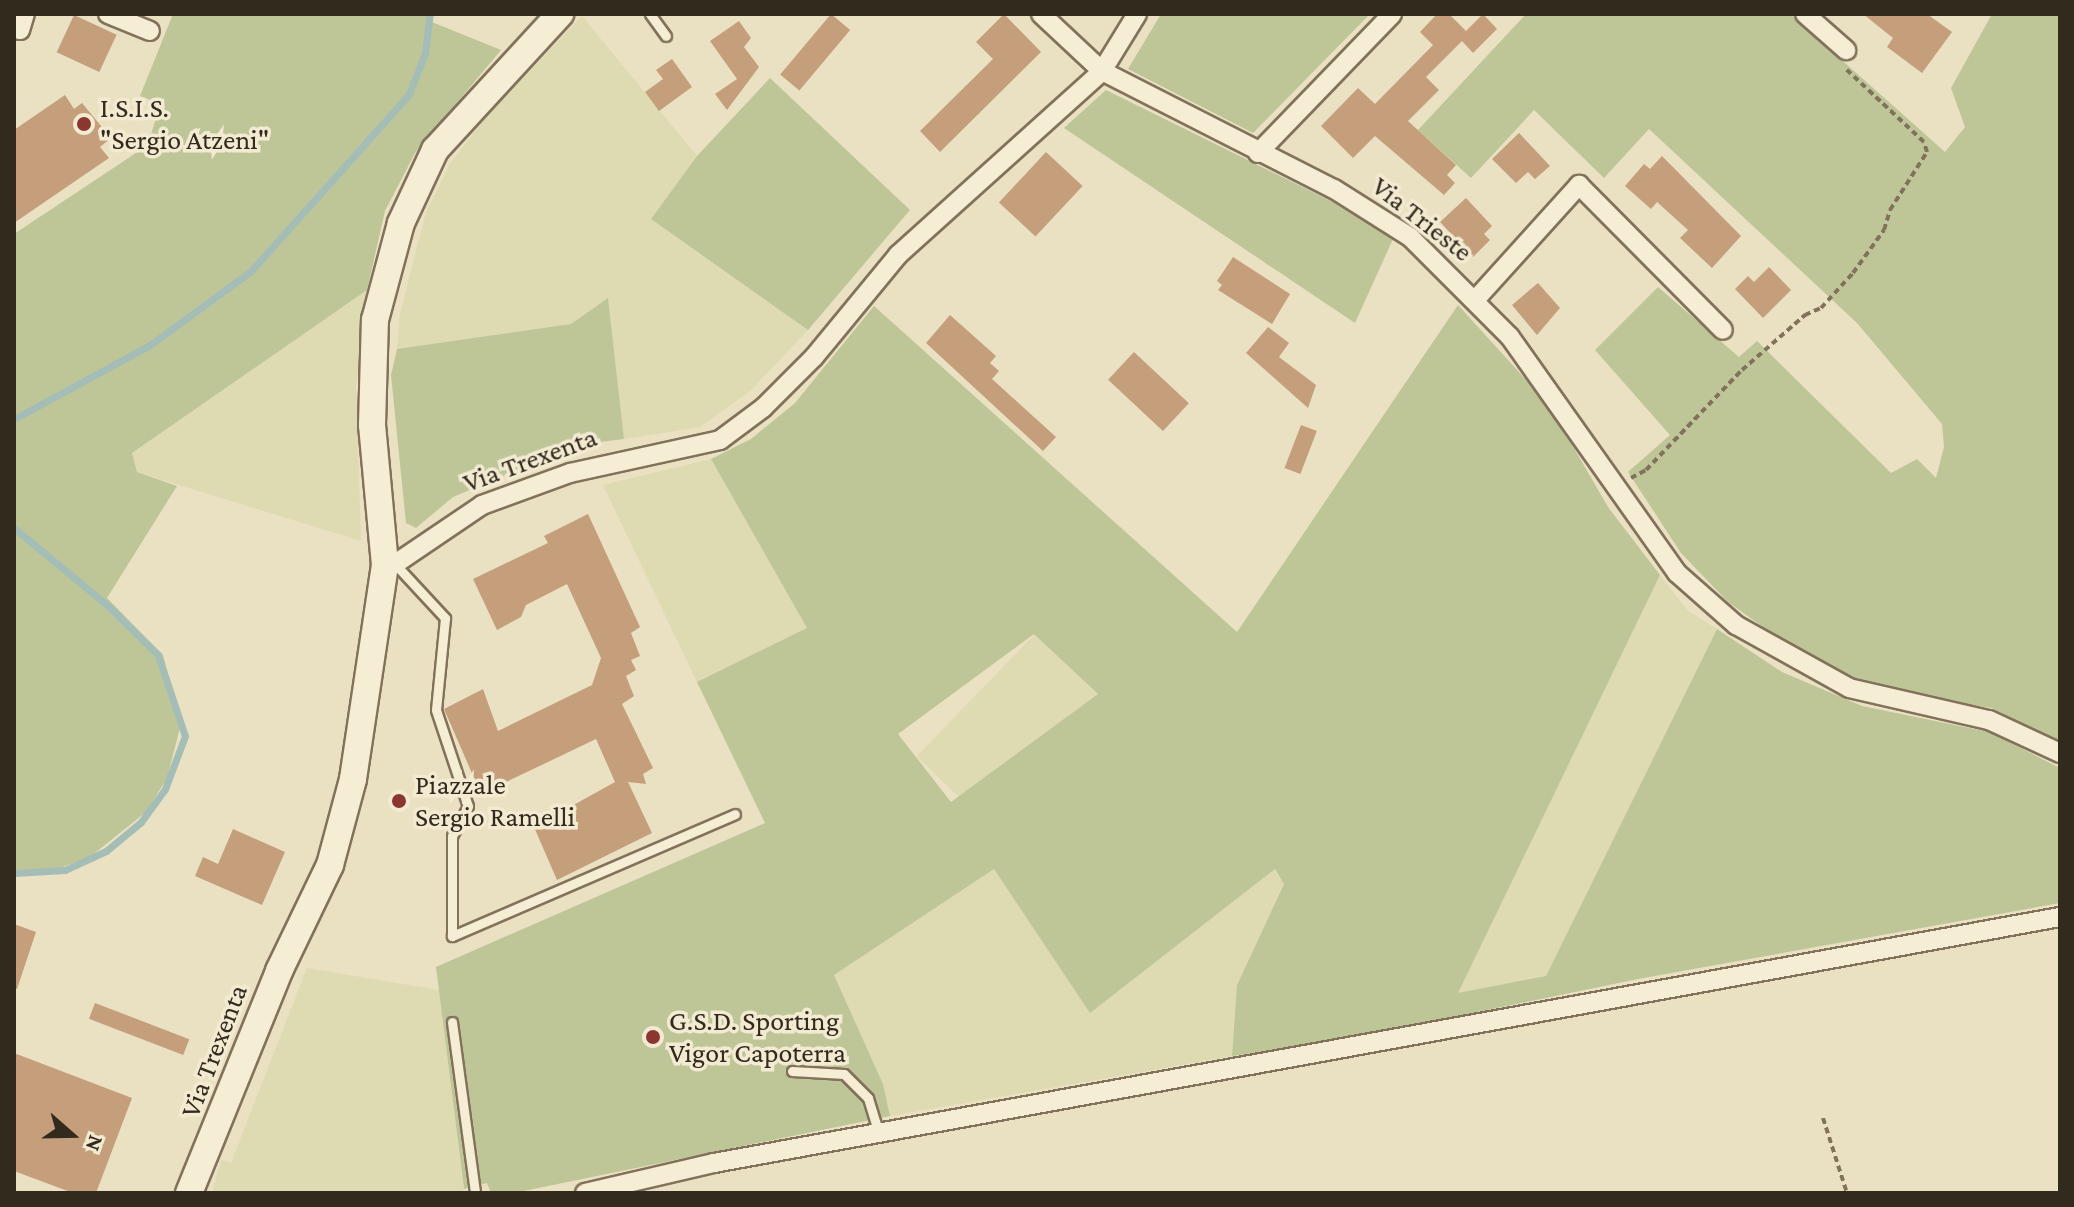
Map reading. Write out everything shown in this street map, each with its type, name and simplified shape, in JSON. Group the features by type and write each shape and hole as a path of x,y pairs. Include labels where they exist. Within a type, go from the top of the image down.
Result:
{"street":[{"path":"14,28 20,30 25,14"},
{"path":"108,14 150,31"},
{"path":"390,564 372,425 375,320 401,223 435,150 560,14"},
{"name":"Via Trieste","path":"1041,14 1102,71 1378,213 1476,299 1560,401 1677,573 1736,625 1839,683 1890,701 1989,720 2060,753"},
{"name":"Via Trexenta","path":"194,1187 279,971 330,865 358,749 390,564 482,505 570,473 720,440 763,408 814,357 898,255 1102,71 1137,14"},
{"path":"1258,153 1392,14"},
{"path":"1805,14 1846,50"},
{"path":"1476,299 1579,185 1723,330"},
{"path":"585,1193 879,1134 2060,917"}],"lane":[{"path":"650,14 666,36"},
{"path":"390,564 445,618 436,710 468,806 452,836 452,936 735,814"},
{"path":"452,1022 475,1193"},
{"path":"792,1071 844,1074 868,1098 879,1134"}],"path":[{"path":"1616,486 1646,470 1742,370 1838,289 1884,230 1890,210 1927,152 1924,142 1850,77 1843,64 1846,50"},
{"path":"1823,1118 1847,1193"}],"shaded area":[{"path":"582,16 697,156 651,219 808,330 750,391 700,427 624,439 608,298 571,324 397,349 400,314 426,212 450,164 484,119"},
{"path":"367,290 356,386 361,541 137,472 132,453"},
{"path":"711,459 808,628 697,682 603,485"},
{"path":"1660,575 1688,611 1717,629 1546,976 1457,994"},
{"path":"1035,634 1098,694 979,817 917,756"},
{"path":"994,869 1091,1012 1274,869 1284,883 1237,985 1232,1056 890,1116 883,1084 834,975"},
{"path":"307,968 439,990 464,1193 212,1193 221,1160 231,1163"}],"green space":[{"path":"173,14 427,14 427,20 501,50 415,153 385,211 367,290 132,453 137,472 177,486 107,598 163,655 181,724 167,778 146,812 90,857 57,869 14,870 14,234 148,145 160,104 140,96"},
{"path":"1161,14 1370,14 1253,133 1128,69"},
{"path":"1526,14 1790,14 1945,152 1965,127 1951,88 1992,14 2060,14 2060,743 1992,708 1881,692 1814,663 1728,602 1681,553 1628,472 1670,435 1595,350 1658,287 1739,357 1757,341 1891,473 1917,459 1936,478 1944,447 1942,424 1857,323 1649,129 1604,178 1534,110 1471,178 1418,130"},
{"path":"770,78 910,210 808,330 651,219 697,156"},
{"path":"1106,90 1329,200 1393,239 1355,323 1064,128"},
{"path":"608,298 624,439 577,445 453,497 416,528 406,523 391,375 397,349 571,324"},
{"path":"1458,305 1549,405 1608,507 1660,575 1458,993 1546,976 1717,629 1782,672 1862,706 1989,732 2060,768 2060,903 1638,979 1332,1042 1232,1056 1237,985 1284,884 1275,869 1090,1013 994,869 834,975 883,1084 890,1116 514,1193 491,1193 487,1183 464,1189 436,967 765,823 697,682 807,628 711,459 751,439 795,403 874,306 1237,632","holes":["1034,634 1098,694 951,802 898,734"]}],"building":[{"path":"831,14 850,30 799,91 780,75"},
{"path":"1004,14 1041,52 940,152 920,131 993,59 976,42"},
{"path":"1437,14 1449,14 1466,31 1483,14 1497,29 1473,53 1462,41 1426,77 1439,90 1408,121 1456,165 1447,175 1455,183 1444,195 1375,136 1353,158 1321,126 1358,88 1375,104 1433,45 1420,32"},
{"path":"1863,14 1927,14 1952,32 1922,73 1887,47 1893,38"},
{"path":"74,15 117,35 99,72 57,52"},
{"path":"739,21 751,38 744,47 759,67 727,110 715,94 737,79 710,41"},
{"path":"672,59 692,87 659,111 645,92 663,79 656,70"},
{"path":"65,95 74,109 82,103 111,138 100,147 109,158 14,223 14,130"},
{"path":"1519,133 1550,166 1535,179 1528,172 1516,183 1492,159"},
{"path":"1046,152 1083,186 1036,237 999,202"},
{"path":"1662,156 1741,236 1712,268 1680,238 1688,230 1657,202 1651,209 1625,186 1644,164 1650,169"},
{"path":"1466,198 1492,226 1484,234 1490,240 1473,257 1440,222"},
{"path":"1233,257 1290,294 1272,324 1218,290 1222,285 1217,281"},
{"path":"1769,267 1791,290 1763,318 1735,289 1748,276 1754,282"},
{"path":"1538,283 1560,308 1537,335 1512,305"},
{"path":"950,315 996,356 990,363 999,371 992,379 1056,437 1043,451 926,343"},
{"path":"1268,327 1289,343 1279,357 1316,385 1308,408 1246,353"},
{"path":"1134,352 1189,403 1163,431 1108,380"},
{"path":"1301,425 1317,431 1300,474 1285,468"},
{"path":"588,514 640,627 631,633 640,656 631,660 636,670 626,676 634,696 622,704 653,768 643,774 646,784 628,782 652,833 557,880 534,827 615,782 596,739 481,794 444,709 483,689 498,731 592,685 601,658 567,584 526,605 521,617 497,630 473,579 548,543 544,536"},
{"path":"233,829 285,852 262,905 195,876 203,857 218,864"},
{"path":"14,924 36,932 17,989 14,989"},
{"path":"95,1003 189,1039 183,1055 89,1019"},
{"path":"14,1053 132,1098 96,1193 73,1193 14,1171"}],"waterway":[{"path":"14,419 150,345 251,271 409,94 425,53 430,14"},
{"path":"14,528 106,604 158,655 185,736 165,789 141,822 106,851 65,870 14,873"}],"place":[{"name":"I.S.I.S. \"Sergio Atzeni\"","path":"84,124"},
{"name":"Piazzale Sergio Ramelli","path":"399,801"},
{"name":"G.S.D. Sporting Vigor Capoterra","path":"653,1037"}]}
